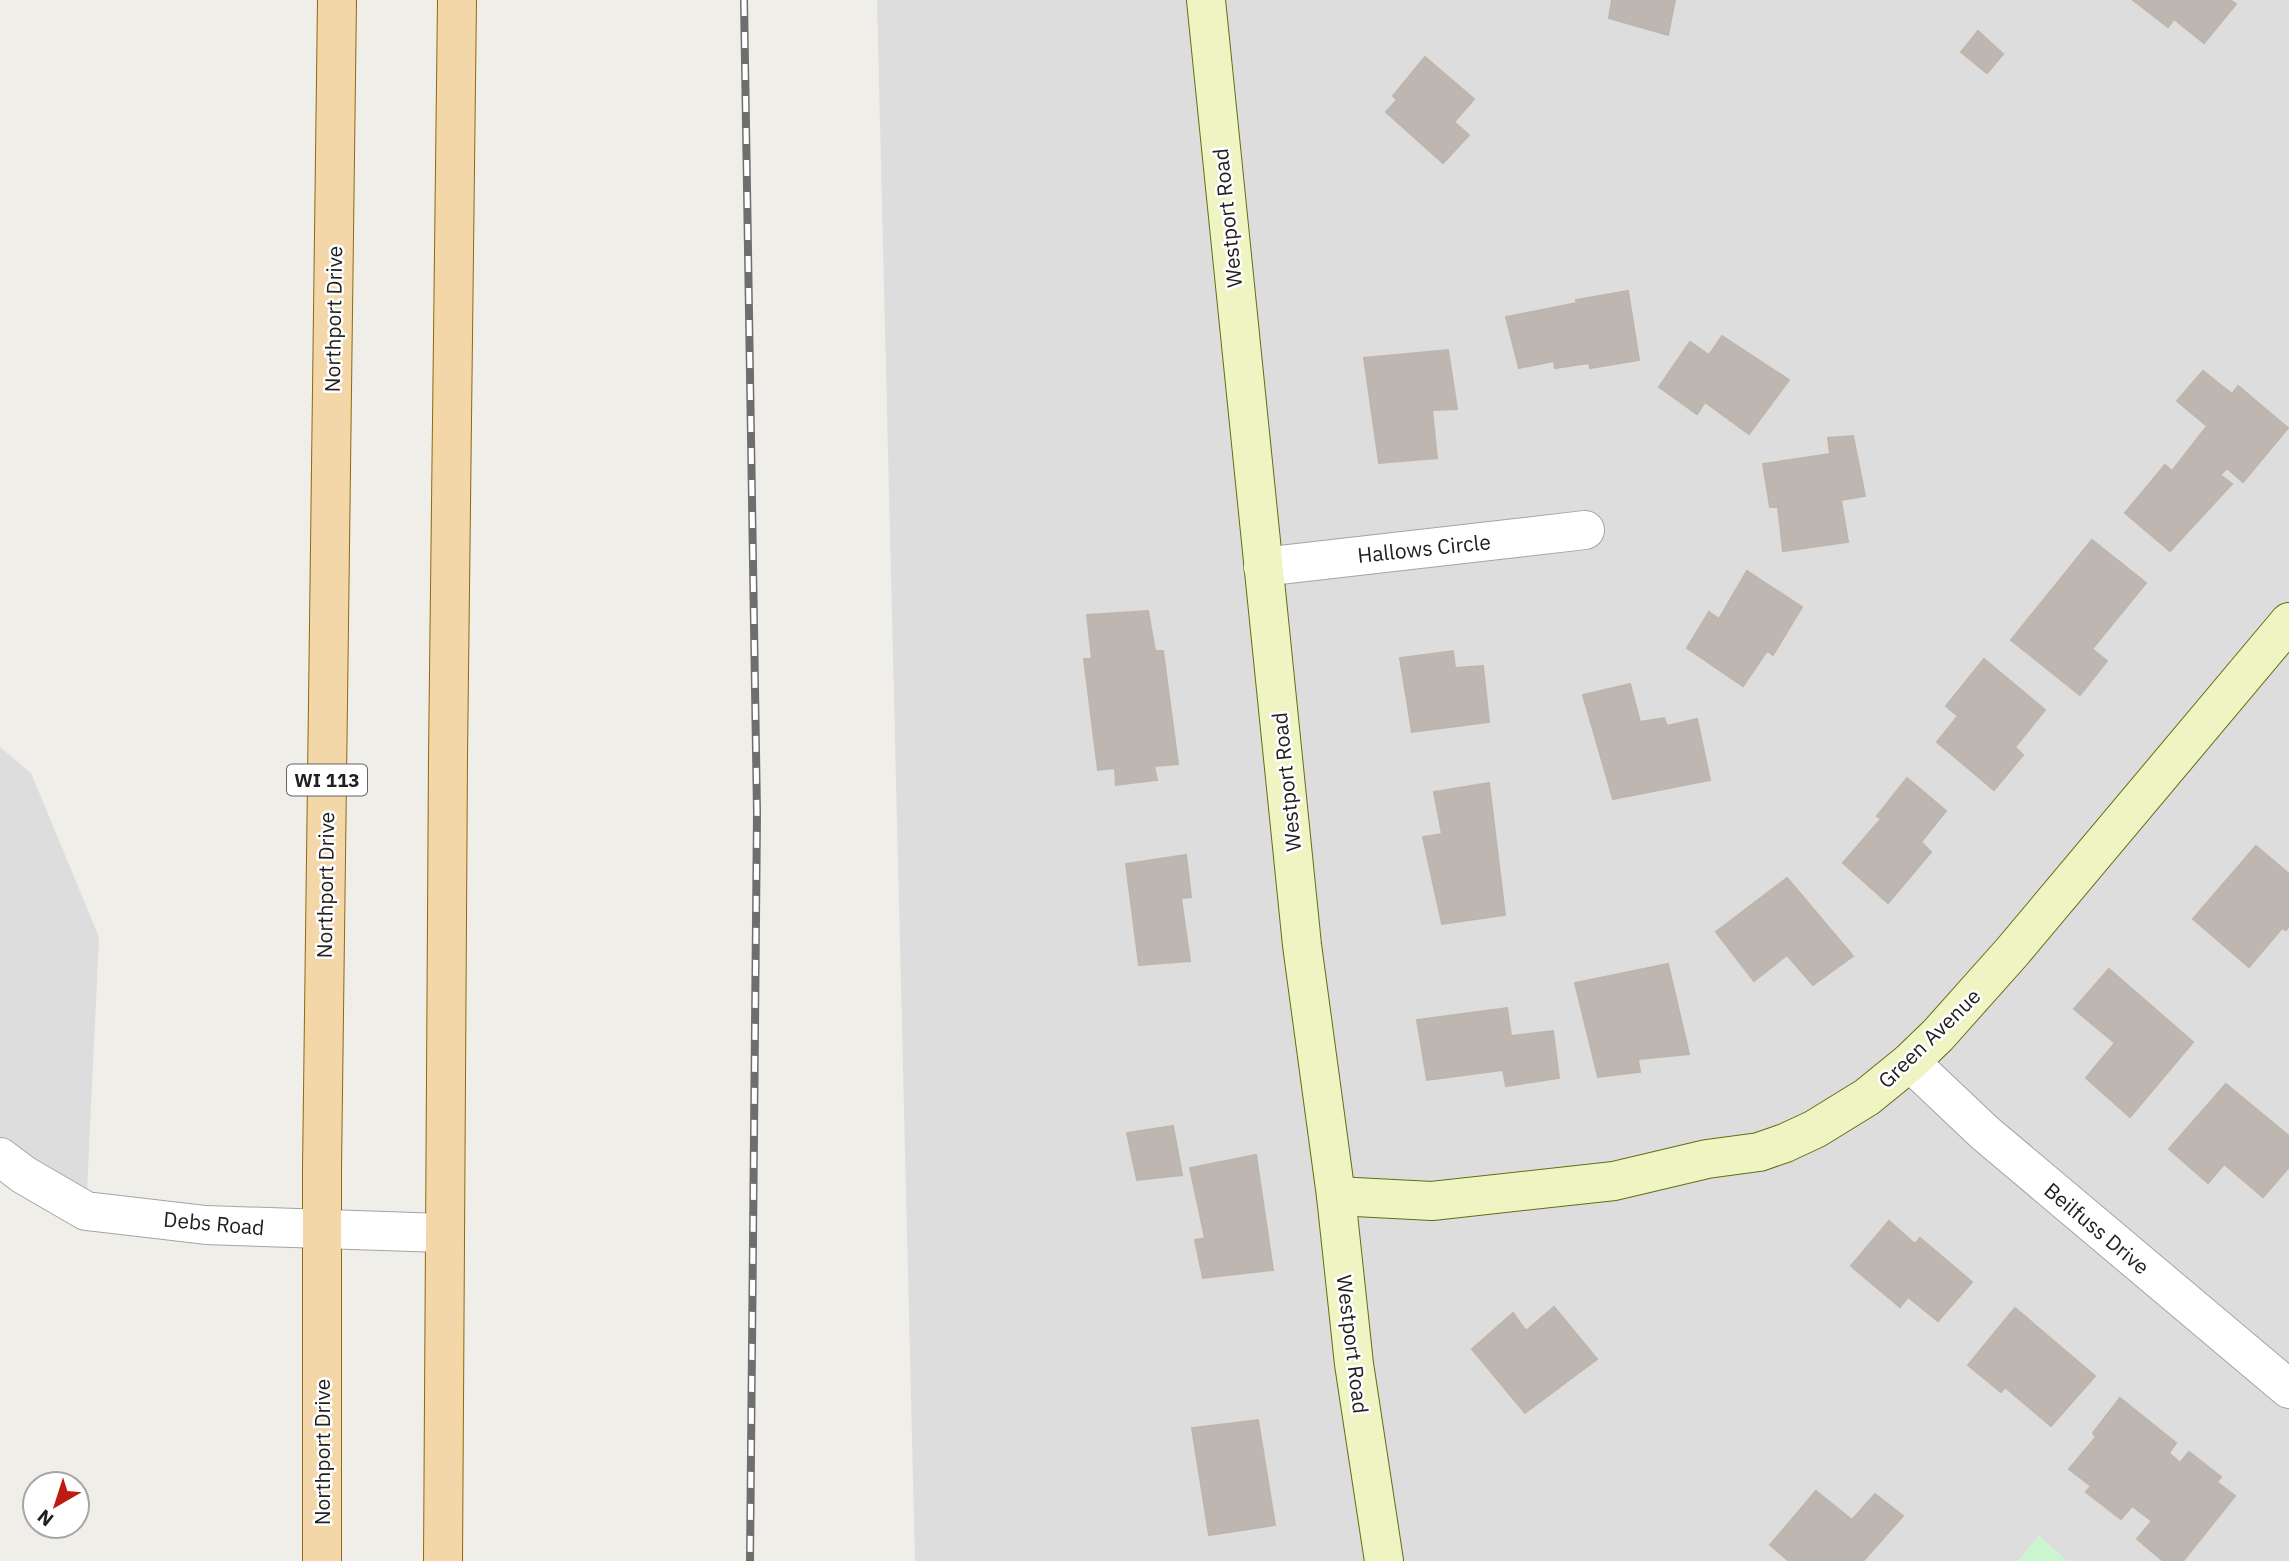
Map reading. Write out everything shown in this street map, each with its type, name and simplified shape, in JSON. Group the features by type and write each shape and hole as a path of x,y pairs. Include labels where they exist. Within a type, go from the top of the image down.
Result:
{"main road":[{"name":"Northport Drive","path":"322,1561 322,1230 337,0"},
{"path":"443,1561 443,1233 457,0"}],"street":[{"name":"Westport Road","path":"1206,0 1303,944 1336,1196 1354,1364 1384,1561"},
{"name":"Hallows Circle","path":"1263,567 1585,530"},
{"name":"Green Avenue","path":"1336,1196 1432,1201 1614,1181 1707,1159 1759,1152 1815,1129 1867,1097 1938,1035 2012,953 2289,622"},
{"name":"Beilfuss Drive","path":"1910,1062 1995,1142 2289,1389"},
{"name":"Debs Road","path":"0,1157 24,1175 86,1210 206,1225 443,1233"}],"shaded area":[{"path":"877,0 2289,0 2289,1561 2067,1561 2039,1536 2018,1561 915,1561"},
{"path":"0,747 31,773 99,937 86,1211 0,1157"}],"green space":[{"path":"2039,1536 2067,1561 2018,1561"}],"building":[{"path":"1612,0 1675,0 1668,35 1609,18"},
{"path":"2133,0 2230,0 2236,4 2204,43 2174,19 2168,27"},
{"path":"1978,31 2003,54 1987,73 1961,52"},
{"path":"1425,57 1474,99 1454,122 1469,135 1443,163 1386,112 1397,100 1393,96"},
{"path":"1628,291 1639,360 1590,368 1589,363 1555,368 1554,361 1519,368 1506,317"},
{"path":"1722,336 1789,380 1749,434 1705,402 1697,414 1659,387 1690,342 1709,355"},
{"path":"1448,350 1457,409 1432,410 1437,458 1379,463 1364,358"},
{"path":"2203,371 2232,394 2238,386 2288,428 2243,482 2227,468 2220,475 2232,484 2170,551 2125,513 2165,465 2172,471 2207,426 2177,401"},
{"path":"1853,436 1865,496 1841,500 1848,542 1783,551 1778,507 1770,507 1763,464 1830,454 1828,438"},
{"path":"2092,540 2146,583 2092,649 2107,661 2080,695 2011,640"},
{"path":"1747,571 1802,607 1773,655 1767,651 1743,686 1687,648 1709,612 1719,619"},
{"path":"1148,611 1155,651 1163,651 1178,764 1154,766 1157,780 1116,785 1115,768 1098,770 1084,659 1092,659 1087,615"},
{"path":"1453,651 1455,668 1483,666 1489,722 1412,732 1400,658"},
{"path":"1984,659 2045,710 2015,747 2023,755 1994,790 1937,742 1958,716 1946,706"},
{"path":"1630,684 1640,722 1664,718 1667,726 1697,719 1710,780 1613,799 1583,695"},
{"path":"1907,778 1946,811 1921,842 1931,852 1888,903 1843,863 1881,819 1877,816"},
{"path":"1489,783 1505,915 1442,924 1423,837 1442,834 1434,792"},
{"path":"2256,846 2289,874 2289,926 2286,930 2282,928 2249,967 2193,919"},
{"path":"1186,855 1191,897 1181,898 1190,961 1139,965 1126,864"},
{"path":"1787,878 1853,956 1813,985 1787,955 1754,981 1716,932"},
{"path":"1668,964 1689,1054 1638,1059 1640,1072 1598,1077 1575,983"},
{"path":"2109,969 2193,1042 2130,1117 2086,1078 2115,1043 2074,1009"},
{"path":"1507,1008 1511,1036 1553,1031 1559,1078 1506,1086 1503,1070 1427,1080 1417,1020"},
{"path":"2226,1084 2289,1136 2289,1167 2263,1197 2224,1164 2208,1183 2169,1149"},
{"path":"1173,1126 1182,1175 1137,1180 1127,1133"},
{"path":"1256,1155 1273,1270 1203,1278 1195,1240 1205,1238 1190,1168"},
{"path":"1889,1221 1915,1244 1920,1238 1972,1282 1938,1321 1908,1297 1900,1307 1851,1266"},
{"path":"1554,1307 1597,1359 1525,1413 1472,1349 1513,1313 1526,1331"},
{"path":"2015,1308 2095,1376 2051,1426 2005,1387 2001,1392 1968,1365"},
{"path":"2120,1398 2176,1443 2169,1453 2180,1463 2189,1452 2221,1477 2217,1482 2235,1496 2183,1561 2163,1561 2137,1539 2152,1521 2132,1506 2121,1519 2086,1492 2091,1486 2069,1469 2096,1437 2093,1433"},
{"path":"1258,1420 1275,1525 1209,1535 1192,1428"},
{"path":"1816,1491 1852,1520 1875,1494 1903,1516 1863,1561 1789,1561 1770,1545"}],"railway":[{"path":"744,0 757,813 750,1561"}]}
